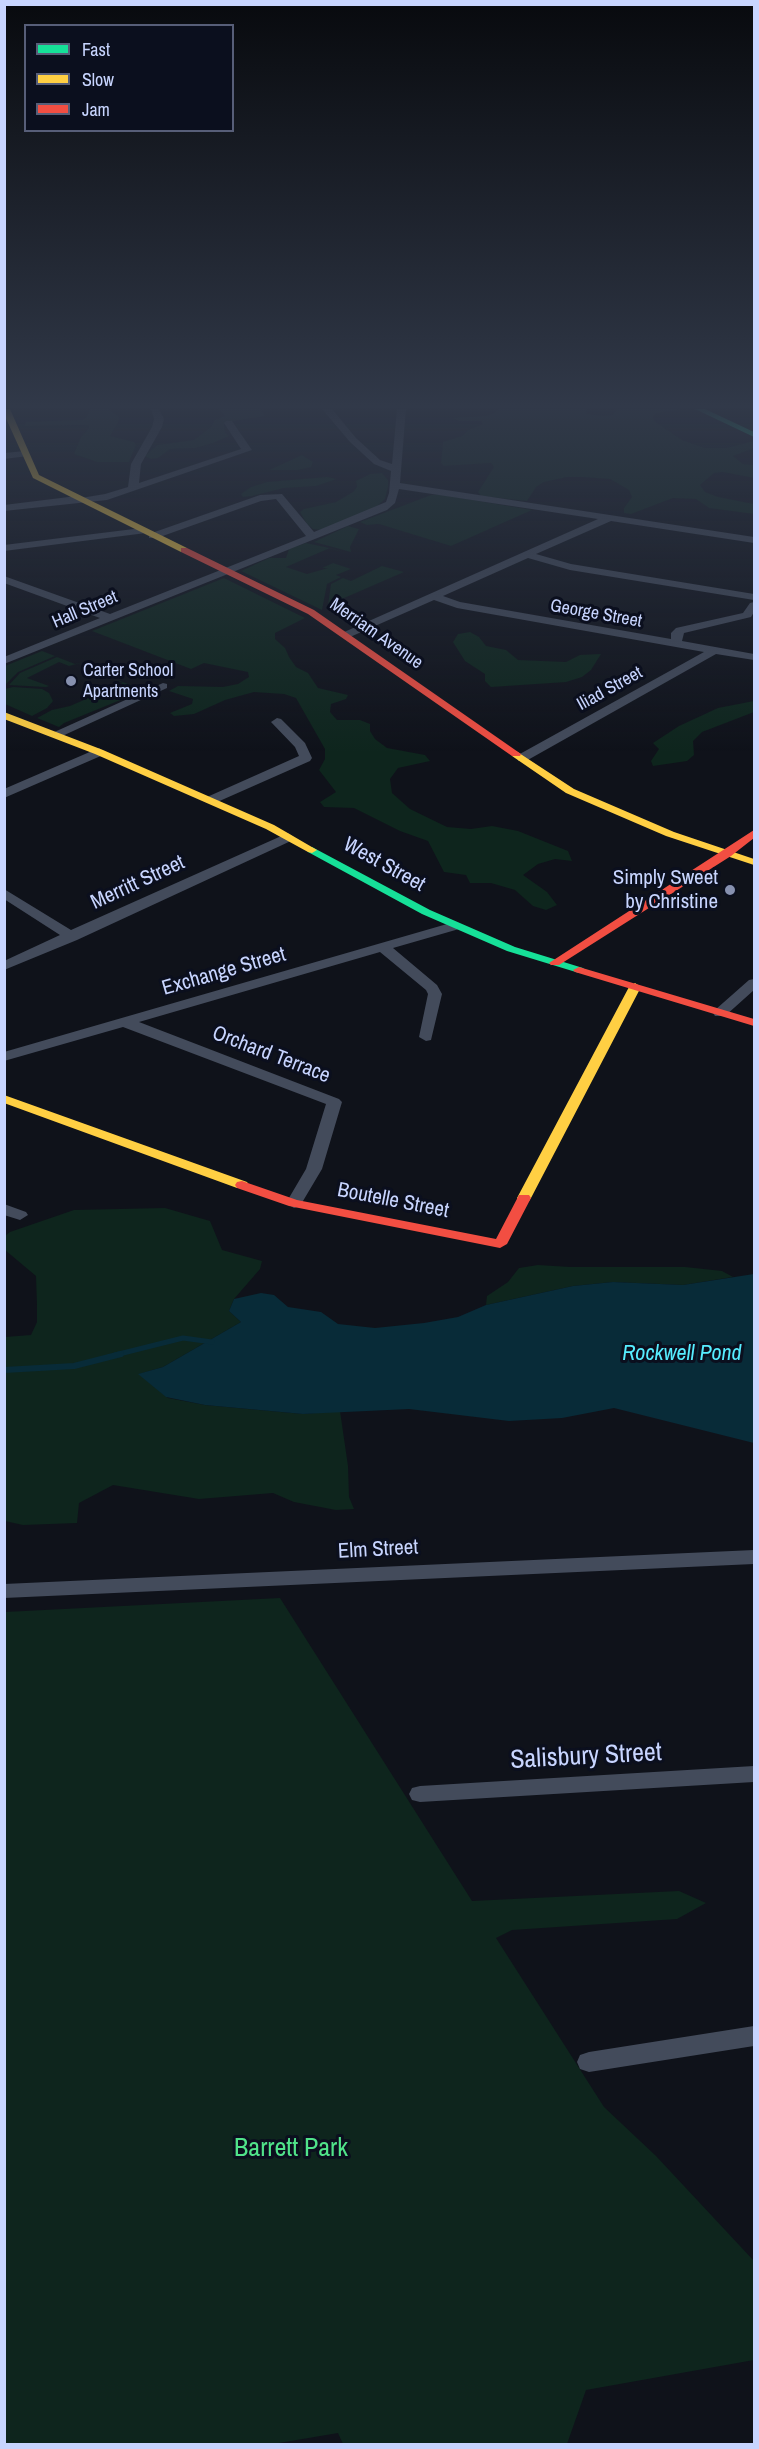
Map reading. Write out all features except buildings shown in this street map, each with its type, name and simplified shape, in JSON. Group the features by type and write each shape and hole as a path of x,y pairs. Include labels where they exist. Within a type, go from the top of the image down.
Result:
{"street":[{"name":"Merriam Avenue","path":"127,523 311,612 570,791 670,834 754,862"},
{"path":"4,548 147,533 178,523"},
{"path":"301,523 313,538"},
{"name":"Hall Street","path":"4,661 345,523"},
{"path":"345,635 598,523"},
{"path":"637,523 754,540"},
{"path":"528,555 570,567 754,597"},
{"path":"4,579 109,618"},
{"name":"George Street","path":"434,596 457,606 754,657"},
{"path":"676,644 677,633 680,630 741,618 747,615 754,605"},
{"name":"Iliad Street","path":"522,758 715,650"},
{"path":"56,734 163,686"},
{"name":"West Street","path":"6,716 56,734 211,800 288,837 454,926 511,949 754,1023"},
{"path":"211,800 306,758 302,746 277,722"},
{"path":"4,795 99,752"},
{"path":"555,963 727,854 754,833"},
{"name":"Merritt Street","path":"4,966 288,837"},
{"path":"4,893 72,937"},
{"name":"Exchange Street","path":"4,1057 454,926"},
{"path":"383,947 432,988 435,994 426,1037"},
{"path":"720,1013 754,983"},
{"name":"Boutelle Street","path":"4,1099 294,1203 500,1244 635,987"},
{"name":"Orchard Terrace","path":"124,1022 334,1102 314,1169 294,1203"},
{"path":"4,1209 21,1215"},
{"name":"Elm Street","path":"4,1591 754,1557"},
{"name":"Salisbury Street","path":"420,1794 754,1774"},
{"path":"589,2062 754,2036"}],"green space":[{"path":"337,523 321,530 313,529 307,524"},
{"path":"363,523 502,523 451,546 379,524"},
{"path":"348,526 359,529 350,547 351,552 314,542"},
{"path":"306,543 329,548 286,567 307,574 328,568 322,568 333,563 351,569 336,575 341,577 327,584 322,610 241,571 269,558 286,558 289,549"},
{"path":"382,566 404,572 328,605 331,584 343,578 351,581"},
{"path":"224,578 305,618 275,633 275,639 285,648 296,667 308,673 318,688 348,695 346,699 331,704 330,712 337,720 360,720 370,724 370,731 375,739 387,748 425,755 430,761 398,768 390,779 392,793 410,809 447,827 471,829 492,826 518,831 568,851 572,861 555,859 538,864 523,875 547,892 557,905 546,910 533,906 515,890 491,883 470,883 466,875 444,872 428,841 400,831 354,808 324,807 320,802 336,792 319,770 325,759 325,749 296,698 284,694 254,692 225,700 194,714 174,716 170,713 192,704 193,699 169,691 178,686 223,687 238,684 249,677 248,672 204,663 191,669 92,631"},
{"path":"470,632 479,637 486,646 506,650 518,660 566,662 580,655 601,654 591,670 582,677 566,682 491,687 485,681 485,674 465,661 453,642 458,634"},
{"path":"42,651 55,656 18,672 5,685 5,666"},
{"path":"57,657 75,664 84,662 69,666 59,662 27,678 49,686 46,687 9,685 20,673"},
{"path":"114,679 145,690 59,727 37,718 123,683"},
{"path":"13,687 42,689 49,693 53,701 47,708 32,716 5,704 5,689"},
{"path":"754,701 754,712 702,732 693,741 694,755 687,761 653,766 651,761 659,749 653,743 679,726 718,708"},
{"path":"165,1208 210,1221 222,1250 262,1261 260,1269 234,1299 229,1311 241,1322 163,1367 139,1374 168,1398 205,1405 303,1414 340,1411 348,1466 349,1497 354,1509 336,1510 294,1502 273,1493 199,1499 113,1485 79,1503 77,1523 23,1525 5,1521 5,1337 31,1335 37,1322 37,1305 36,1276 5,1250 5,1236 10,1232 74,1210"},
{"path":"538,1265 685,1267 722,1271 733,1277 683,1285 613,1282 573,1286 486,1305 487,1296 508,1282 519,1268"},
{"name":"Barrett Park","path":"280,1598 472,1901 679,1891 706,1903 677,1919 512,1930 496,1938 604,2107 656,2156 754,2261 754,2360 586,2390 567,2444 343,2444 338,2433 273,2444 5,2444 5,1612"}],"water":[{"name":"Rockwell Pond","path":"754,1274 754,1443 614,1408 562,1418 509,1421 409,1409 303,1414 205,1405 166,1397 138,1374 163,1367 241,1322 229,1311 234,1299 261,1293 274,1295 288,1307 321,1312 338,1324 375,1328 458,1317 486,1305 573,1286 613,1282 683,1285"}],"waterway":[{"path":"115,1355 183,1338 212,1342"},
{"path":"4,1370 74,1366 121,1354"}],"traffic: fast":[{"path":"312,850 426,912 511,949 579,970"}],"traffic: slow":[{"path":"131,523 184,550"},
{"path":"4,715 99,752 270,827 312,850"},
{"path":"516,754 570,791 670,834 754,862"},
{"path":"524,1198 635,987"},
{"path":"4,1099 242,1185"}],"traffic: jam":[{"path":"184,550 311,612 516,754"},
{"path":"555,963 727,854 754,833"},
{"path":"579,970 754,1023"},
{"path":"242,1185 294,1203 500,1244 524,1198"}],"place":[{"name":"Carter School Apartments","path":"71,681"},
{"name":"Simply Sweet by Christine","path":"730,890"}]}
